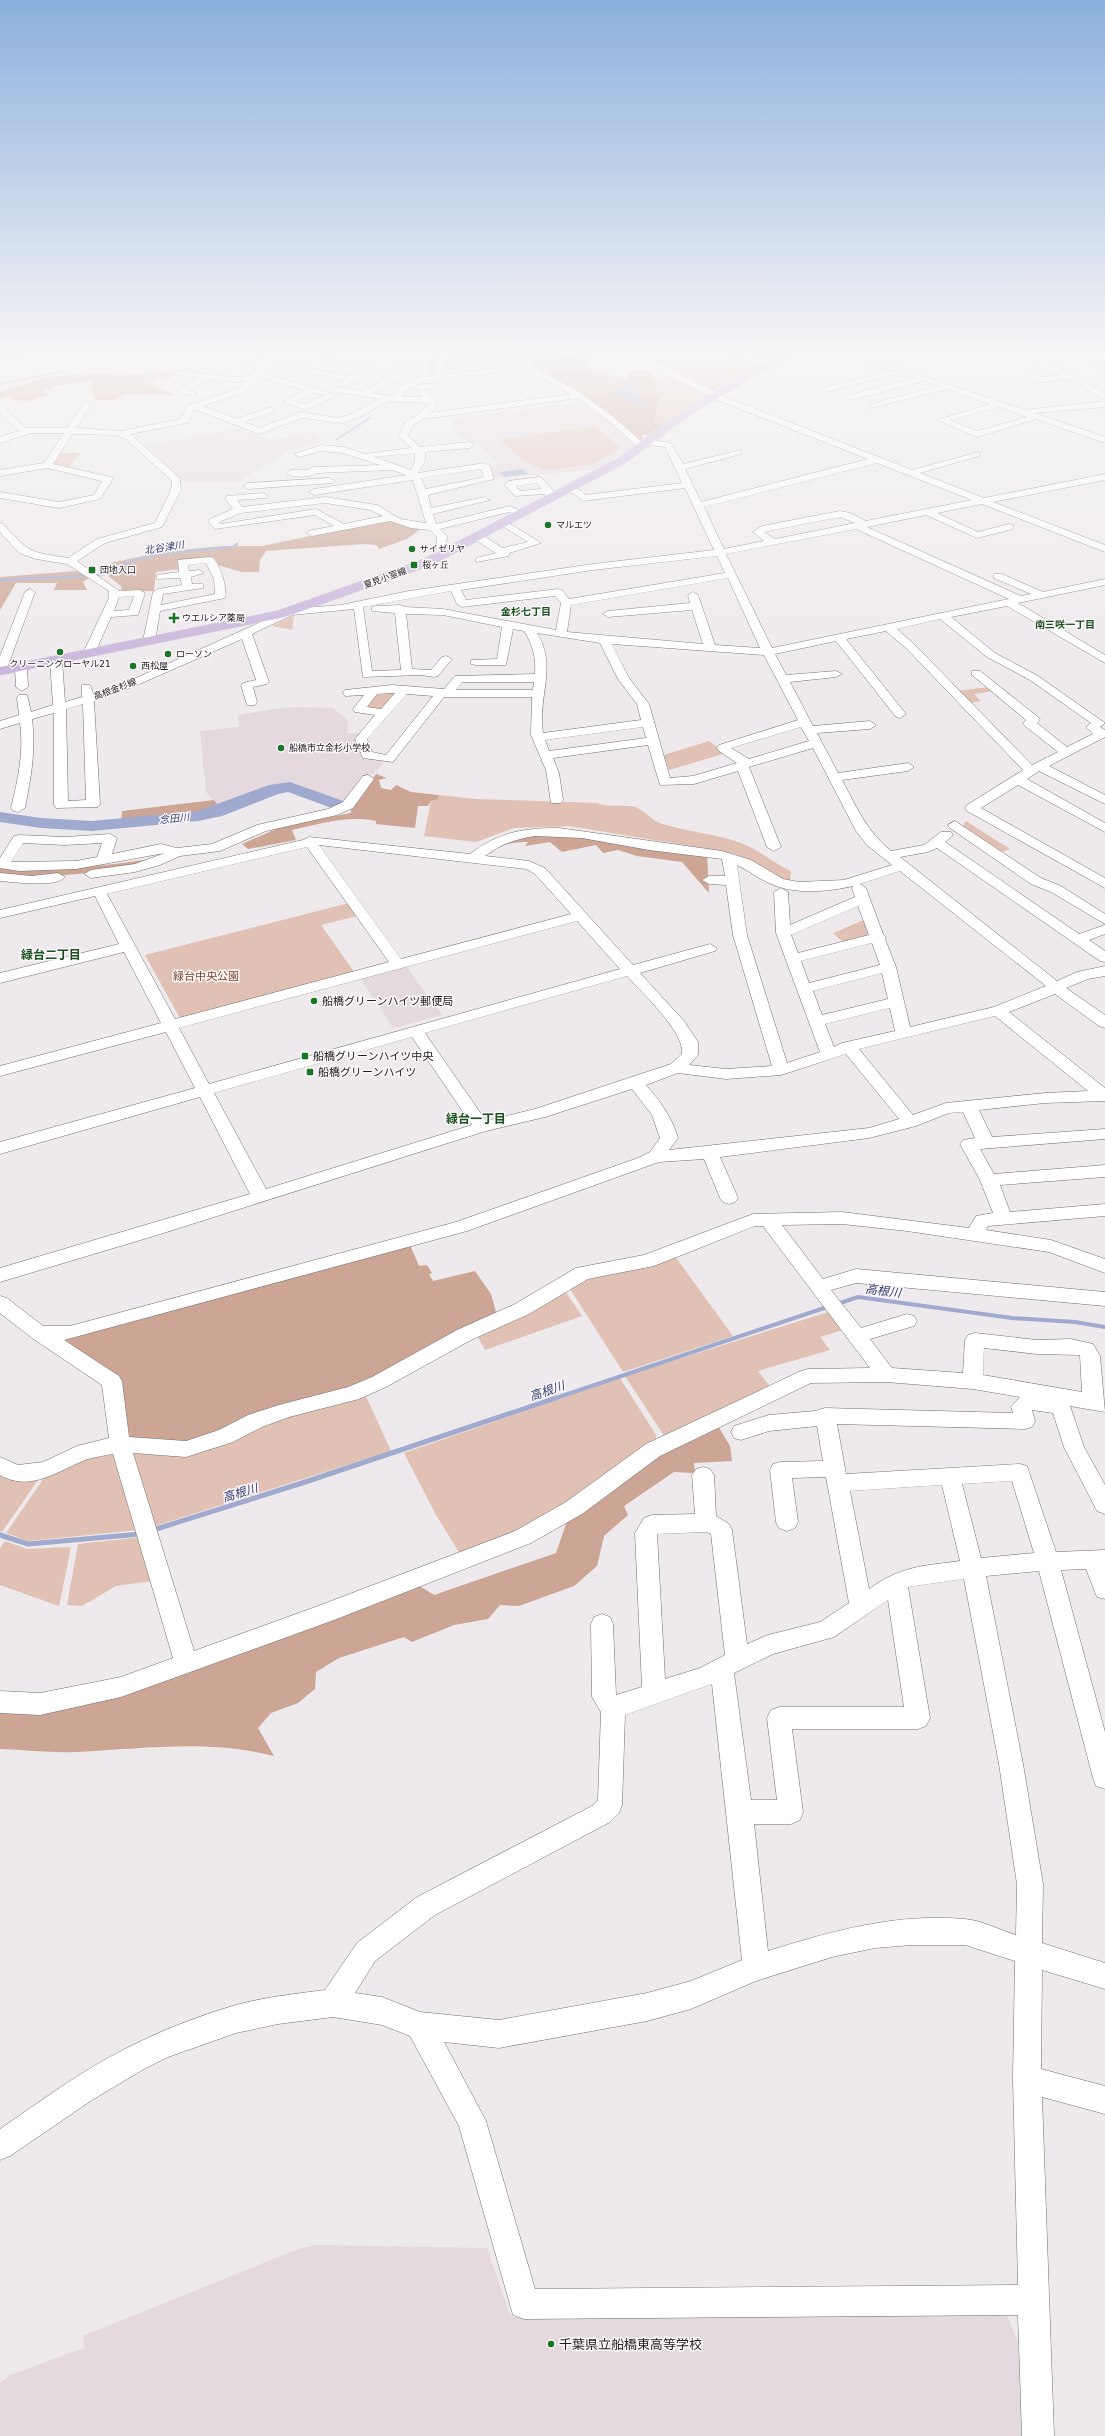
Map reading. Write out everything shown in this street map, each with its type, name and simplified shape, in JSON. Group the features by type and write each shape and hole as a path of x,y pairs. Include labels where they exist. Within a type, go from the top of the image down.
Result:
{"main road":[{"name":"夏見小室線","path":"0,671 290,612 406,571 442,556 522,514 550,494 620,462"}],"street":[{"path":"47,466 50,462"},
{"path":"70,561 101,541 159,525 178,484 175,478 157,462"},
{"path":"381,462 415,476"},
{"path":"419,462 415,476 432,525 442,536 442,556"},
{"path":"676,462 730,575 806,726 865,834 902,866 1105,1023"},
{"path":"679,468 702,462"},
{"path":"698,506 869,462"},
{"path":"881,462 1105,549"},
{"path":"911,473 950,462"},
{"path":"0,474 47,466 108,479 97,497 59,505 0,495"},
{"path":"292,494 374,484 415,476 484,466 489,479 422,493"},
{"path":"280,473 394,467"},
{"path":"290,612 341,608 455,588 615,564 720,552 1105,477"},
{"path":"248,486 370,478 374,484"},
{"path":"310,482 312,492"},
{"path":"568,486 578,492 582,498 686,483"},
{"path":"633,485 686,483"},
{"path":"455,485 466,495"},
{"path":"239,510 230,498 330,500 374,507 390,518 411,525 435,527 510,508 522,514"},
{"path":"277,498 214,520 219,527 316,512 343,527"},
{"path":"427,512 485,500"},
{"path":"927,512 977,535 1009,526"},
{"path":"774,542 758,532 759,530 840,514 847,515 861,525 1020,600"},
{"path":"314,529 324,531 390,518"},
{"path":"480,560 502,555 504,552 536,543 504,524"},
{"path":"0,526 17,546 27,553 36,556 70,561 106,583 115,594"},
{"path":"478,537 504,552"},
{"path":"6,549 17,546"},
{"path":"149,641 158,592 194,587 185,575 182,562 210,560 219,579 218,586 221,596 155,609"},
{"path":"161,577 199,573"},
{"path":"545,575 566,603 561,634"},
{"path":"566,603 730,575"},
{"path":"998,576 1042,595"},
{"path":"528,628 607,641 710,648 766,647 839,637 1105,582"},
{"path":"690,583 710,648"},
{"path":"455,588 462,604 508,614 528,628 535,637 543,659 542,678 536,711 538,737 544,755 552,770 556,800"},
{"path":"0,671 30,592"},
{"path":"341,608 400,608 443,612 508,614 558,592"},
{"path":"108,614 134,613 140,593 115,594"},
{"path":"89,653 108,614 115,594"},
{"path":"605,597 608,614 607,641 624,679 643,704 646,723 665,782 694,780 816,742"},
{"path":"1008,602 1105,660"},
{"path":"608,614 697,606"},
{"path":"400,608 407,673"},
{"path":"359,609 367,675 407,673 434,674 446,659"},
{"name":"高根金杉線","path":"0,725 60,707 87,693 150,676 290,612"},
{"path":"475,662 502,663 508,614"},
{"path":"943,616 959,631 991,655 1034,678 1099,723 1092,727 1102,734 1035,768 972,808 1105,884"},
{"path":"850,625 859,633"},
{"path":"888,627 911,647 1035,768 1105,800"},
{"path":"766,647 820,631 823,633"},
{"path":"246,633 263,682 247,685 251,702"},
{"path":"839,637 900,714"},
{"path":"56,660 63,767 61,806 93,804 93,736 87,693"},
{"path":"18,808 28,760 29,742 20,667"},
{"path":"976,673 1034,720 1030,723 1066,752"},
{"path":"783,679 836,674"},
{"path":"404,690 361,739 367,755 389,759 444,693 459,678 542,678"},
{"path":"349,693 404,690 444,693 539,694"},
{"path":"373,691 359,709 384,713"},
{"path":"538,737 646,723"},
{"path":"774,847 744,765 723,748 727,744 806,726 870,725"},
{"path":"544,755 652,741"},
{"path":"834,777 908,767"},
{"path":"1,868 76,865 103,861 161,848 177,852 215,848 262,828 332,812 348,805 368,778"},
{"path":"1017,779 1105,828"},
{"path":"890,855 928,848 938,843 959,822 1036,881 1061,892 1105,920"},
{"path":"475,857 483,848 500,841 525,834 547,832 578,833 650,846 723,855 752,866 766,876 781,882 832,887 857,882 902,866"},
{"path":"1,868 19,839 65,841 110,838 103,861"},
{"path":"309,841 398,965"},
{"path":"0,914 309,841 326,841 514,862 534,867 678,1024 690,1042 690,1055 677,1068 635,1083 539,1113 482,1127 261,1197 0,1275"},
{"path":"938,843 1105,958"},
{"path":"1,868 32,880 138,869 156,864 177,852"},
{"path":"729,858 731,881 740,935 781,1070"},
{"path":"709,880 731,881"},
{"path":"857,882 879,937 888,967 903,1033"},
{"path":"99,891 261,1197"},
{"path":"781,892 783,933 828,1053"},
{"path":"1026,904 1061,892"},
{"path":"783,933 864,899"},
{"path":"0,1071 580,916"},
{"path":"1078,939 1105,929"},
{"path":"793,959 879,937"},
{"path":"0,978 128,946"},
{"path":"0,1148 710,948"},
{"path":"804,989 888,967"},
{"path":"677,1068 693,1072 755,1074 781,1070 809,1062 848,1046 998,1011 1033,999 1090,972 1105,971"},
{"path":"816,1021 896,1002"},
{"path":"998,1011 1104,1098"},
{"path":"416,1031 482,1127"},
{"path":"848,1046 910,1122"},
{"path":"635,1083 662,1115 665,1123 669,1138 656,1156"},
{"path":"39,1333 59,1333 81,1330 461,1227 644,1162 656,1156 684,1156 869,1133 910,1122 946,1108 968,1105 1104,1098"},
{"path":"968,1105 986,1143"},
{"path":"1004,1218 989,1180 970,1144 1105,1134"},
{"path":"710,1153 729,1198"},
{"path":"989,1180 1105,1171"},
{"path":"974,1236 982,1220 1103,1215"},
{"path":"0,1465 16,1474 46,1470 84,1452 120,1444 186,1449 226,1436 255,1421 286,1410 352,1394 379,1382 464,1335 522,1309 583,1273 647,1261 741,1223 768,1220 842,1218 907,1225 974,1236 1051,1246 1105,1266"},
{"path":"768,1220 886,1375"},
{"path":"818,1286 856,1276 1105,1300"},
{"path":"0,1303 39,1333 112,1381 120,1444 148,1532 186,1664"},
{"path":"857,1336 907,1321"},
{"path":"973,1381 975,1340 1037,1347 1071,1346 1086,1349 1090,1356 1101,1407"},
{"path":"0,1702 40,1704 121,1686 186,1664 523,1537 574,1508 653,1450 808,1376 886,1375 973,1381 1101,1407"},
{"path":"740,1432 769,1423 815,1419 825,1416 1025,1421 1021,1407 1028,1402 1061,1407 1101,1407"},
{"path":"1061,1407 1074,1447 1105,1505"},
{"path":"825,1416 861,1606"},
{"path":"787,1522 780,1470 836,1476 950,1476 1020,1472 1048,1562 1105,1778"},
{"path":"704,1475 706,1524"},
{"path":"950,1476 973,1569 1012,1764 1030,1884 1028,1951 1028,2079 1033,2304 1038,2436"},
{"path":"654,1694 646,1534 652,1524 711,1524 721,1530 740,1812 756,1968"},
{"path":"613,1710 622,1704 706,1676 768,1644 826,1630 896,1582 928,1574 1016,1563 1100,1560 1105,1590"},
{"path":"740,1812 791,1812 779,1718 918,1718 896,1582"},
{"path":"333,2003 366,1952 426,1906 601,1814 610,1805 613,1710 604,1697 602,1624"},
{"path":"0,2146 82,2090 134,2059 163,2045 236,2019 278,2010 333,2003 382,2011 420,2026 499,2034 647,2008 691,1995 756,1968 832,1944 875,1935 912,1932 965,1932 1105,1976"},
{"path":"420,2026 472,2121 524,2304 1018,2300 1033,2304"},
{"path":"1028,2079 1105,2100"}],"shaded area":[{"path":"164,462 272,462 239,481 183,481"},
{"path":"496,462 609,462 598,469 492,479 488,466 499,464"},
{"path":"388,520 422,528 407,539 379,549 377,545 365,544 266,551 260,560 259,572 242,572 217,565 214,558 177,561 180,569 156,572 154,591 122,592 121,586 107,575 110,563 162,552 222,546 262,546"},
{"path":"77,571 89,578 83,582 87,590 54,590 57,583 16,583 0,610 0,577"},
{"name":"船橋市立金杉小学校","path":"297,707 333,708 348,721 347,733 361,733 364,757 382,761 384,763 343,805 295,785 244,796 220,807 206,792 200,731 239,727 238,715"},
{"path":"376,774 387,778 379,780 381,788 391,790 396,785 411,792 439,795 438,799 431,801 428,806 418,806 415,828 376,824 376,821 365,819 344,820 292,830 296,840 248,849 242,844 283,826 351,813 351,809"},
{"path":"214,800 220,807 196,812 121,821 122,811"},
{"path":"526,836 577,836 707,855 709,893 682,862 637,856 618,850 603,853 596,845 562,852 550,842 525,846 528,842 522,842 502,846 490,854 488,852 492,847"},
{"path":"238,842 180,857 90,873 30,876 0,874 0,866 67,867 117,864 157,858"},
{"path":"406,966 442,1015 393,1028 360,978"},
{"path":"410,1245 419,1266 427,1265 432,1273 429,1274 433,1281 475,1271 491,1294 497,1316 379,1377 225,1430 186,1441 149,1438 130,1439 121,1382 63,1344 67,1339"},
{"path":"718,1426 730,1446 732,1461 694,1463 695,1473 674,1472 624,1506 628,1515 604,1536 597,1566 574,1586 519,1606 500,1605 488,1619 454,1625 412,1642 404,1637 339,1658 316,1672 315,1689 298,1703 271,1713 258,1728 274,1756 249,1751 199,1746 67,1752 0,1749 0,1707 41,1709 418,1585 434,1595 556,1553 567,1521 671,1444"},
{"name":"千葉県立船橋東高等学校","path":"317,2245 487,2248 511,2317 1007,2316 1017,2339 1025,2426 1023,2436 0,2436 0,2383 10,2375 84,2348 83,2336 298,2249"}],"green space":[{"path":"53,462 74,462 69,468 52,464"},
{"path":"526,462 596,462 590,465 543,470"},
{"path":"294,615 292,630 272,626"},
{"path":"990,687 994,691 974,694 981,701 969,703 956,691"},
{"path":"397,691 381,710 365,708 375,693"},
{"path":"709,741 726,753 669,770 664,755"},
{"path":"439,795 476,799 597,803 635,807 653,820 660,823 680,829 721,837 748,846 791,871 790,882 747,859 732,853 569,826 514,828 476,842 424,836 431,801 438,799"},
{"path":"966,821 1010,849 1002,852 963,826"},
{"name":"緑台中央公園","path":"349,903 357,916 321,925 355,973 181,1020 145,955"},
{"path":"864,920 868,933 866,938 844,943 833,933"},
{"path":"674,1255 733,1336 623,1372 570,1289 571,1282"},
{"path":"565,1291 582,1316 485,1350 477,1335"},
{"path":"828,1312 843,1330 820,1337 830,1350 758,1371 772,1389 664,1436 625,1376"},
{"path":"620,1378 656,1435 656,1444 603,1482 517,1532 460,1554 436,1515 404,1453"},
{"path":"365,1394 391,1451 152,1527 131,1449 150,1450 259,1423"},
{"path":"119,1451 139,1530 28,1541 6,1533 44,1478 84,1460"},
{"path":"0,1470 40,1477 2,1532 0,1531"},
{"path":"142,1537 152,1581 116,1586 82,1606 67,1605 78,1544"},
{"path":"5,1541 27,1549 71,1547 59,1606 0,1585 0,1548"}],"water":[{"path":"523,469 528,474 504,477 499,472"}],"waterway":[{"name":"北谷津川","path":"0,580 102,575 131,561 159,554 232,547 237,544"},
{"name":"念田川","path":"0,817 41,823 92,826 198,816 216,812 275,789 290,787 340,806"},
{"name":"高根川","path":"837,1304 858,1297 1012,1318 1075,1322 1105,1327"},
{"name":"高根川","path":"553,1399 830,1306"},
{"name":"高根川","path":"153,1530 302,1483 556,1398"},
{"name":"高根川","path":"0,1535 28,1544 141,1534"}],"place":[{"name":"マルエツ","path":"548,525"},
{"name":"サイゼリヤ","path":"412,549"},
{"name":"桜ヶ丘","path":"414,565"},
{"name":"団地入口","path":"92,570"},
{"name":"ウエルシア薬局","path":"174,618"},
{"name":"クリーニングローヤル21","path":"60,652"},
{"name":"ローソン","path":"168,654"},
{"name":"西松屋","path":"133,666"},
{"name":"船橋市立金杉小学校","path":"281,748"},
{"name":"船橋グリーンハイツ郵便局","path":"314,1001"},
{"name":"船橋グリーンハイツ中央","path":"305,1056"},
{"name":"船橋グリーンハイツ","path":"310,1072"},
{"name":"千葉県立船橋東高等学校","path":"551,2344"}],"district":[{"name":"金杉七丁目","path":"526,611"},
{"name":"南三咲一丁目","path":"1065,624"},
{"name":"緑台二丁目","path":"51,955"},
{"name":"緑台一丁目","path":"476,1119"}]}
